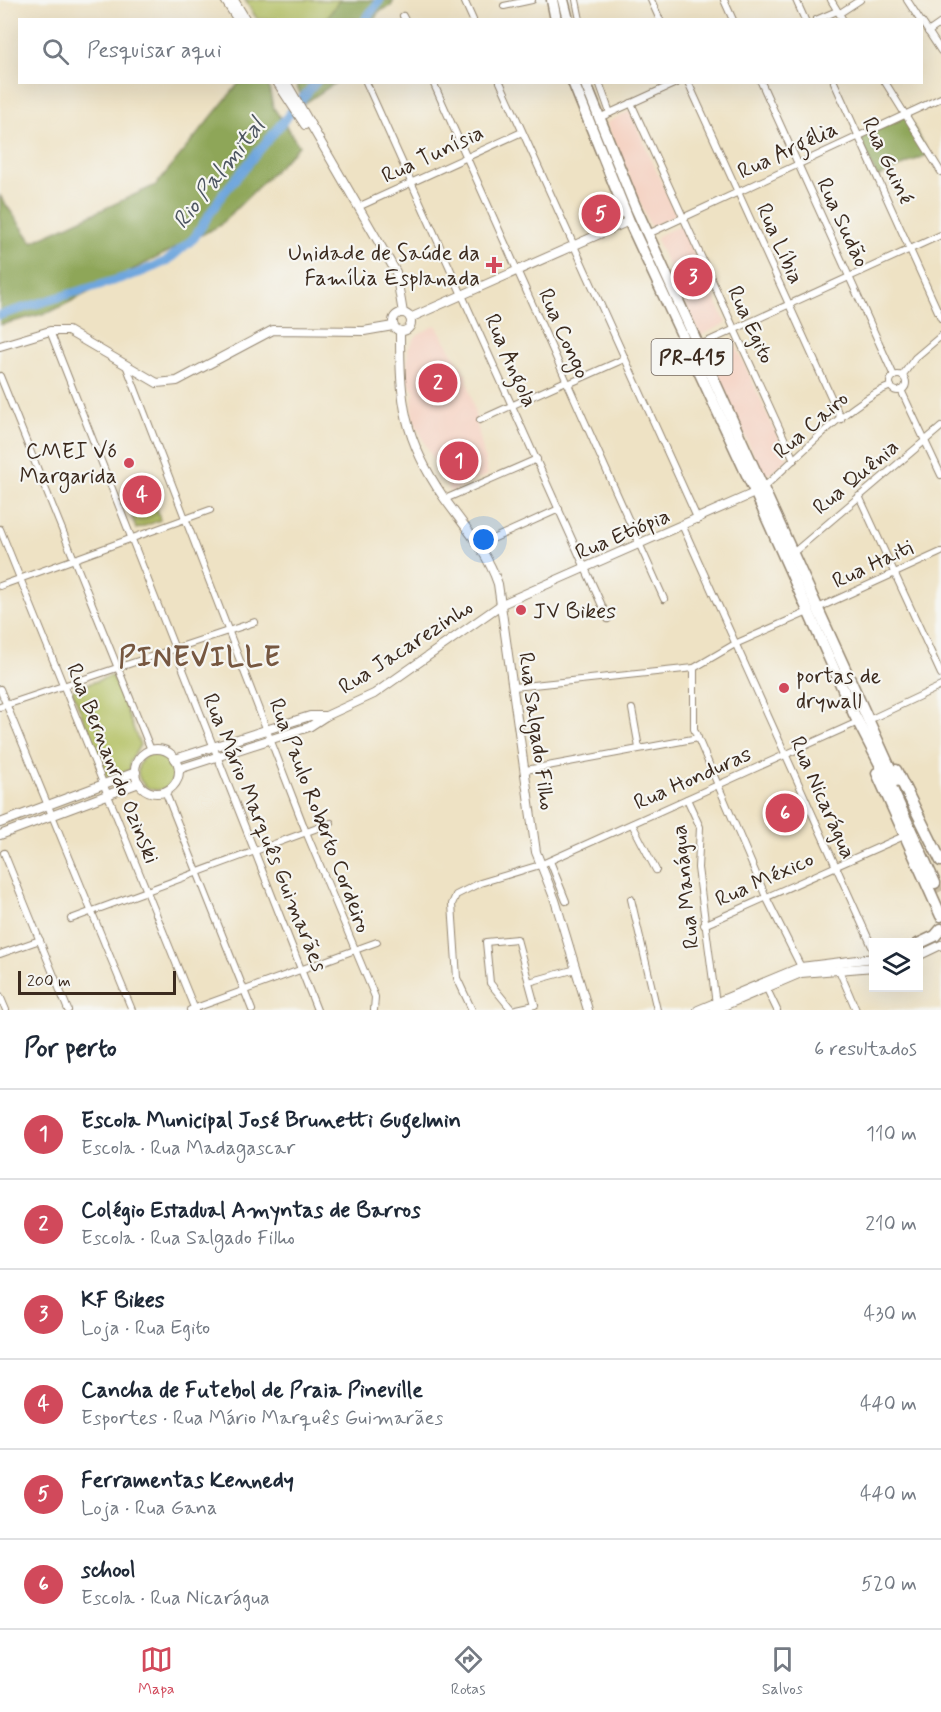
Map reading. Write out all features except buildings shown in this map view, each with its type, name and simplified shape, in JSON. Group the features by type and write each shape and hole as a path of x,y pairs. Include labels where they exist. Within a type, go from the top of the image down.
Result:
{"highway":[{"path":"552,0 556,18"},
{"path":"563,0 567,18"},
{"name":"PR-415","path":"574,84 629,221 759,491 888,780 938,882"},
{"name":"PR-415","path":"586,84 598,118 759,491 793,553 813,610"},
{"path":"629,221 641,226 648,234"},
{"path":"863,721 904,836 941,916"},
{"name":"PR-415","path":"863,721 881,747 938,882"},
{"path":"881,747 903,782 941,861"},
{"path":"923,942 935,936 941,928"}],"street":[{"path":"225,0 237,18"},
{"path":"234,0 245,18"},
{"path":"464,0 472,18"},
{"path":"504,6 532,0"},
{"path":"576,0 580,18"},
{"path":"651,0 659,18"},
{"path":"724,0 732,18"},
{"path":"796,0 804,18"},
{"path":"831,0 840,15 860,0"},
{"path":"908,0 919,18"},
{"path":"928,32 941,23"},
{"path":"923,24 941,51"},
{"path":"0,346 50,332 68,331 157,383 165,383 177,381 273,330 364,332 409,328 396,272 326,153 288,93 279,84"},
{"path":"286,84 288,93"},
{"name":"Rua Angola","path":"367,84 608,619"},
{"name":"Rua Congo","path":"434,84 664,599"},
{"path":"501,84 698,520"},
{"path":"600,84 610,113"},
{"path":"598,118 674,84"},
{"name":"Rua Líbia","path":"689,84 841,419"},
{"name":"Rua Sudão","path":"762,84 894,376"},
{"name":"Rua Guiné","path":"835,84 941,318"},
{"path":"886,84 941,172"},
{"name":"Rua Argélia","path":"648,234 941,98"},
{"name":"Rua Egito","path":"631,103 794,460"},
{"name":"Rua Tunísia","path":"358,207 522,132"},
{"path":"397,329 394,316 406,316 463,296 629,221"},
{"path":"698,346 941,235"},
{"name":"Rua Salgado Filho","path":"397,329 403,413 423,464 493,567 501,604 540,866 555,900 588,1010"},
{"name":"Rua Mário Marquês Guimarães","path":"50,332 316,1010"},
{"path":"902,376 915,358 941,336"},
{"path":"480,420 624,359"},
{"name":"Rua Paulo Roberto Cordeiro","path":"126,364 269,730 306,832 375,997 374,1010"},
{"path":"0,376 151,750"},
{"path":"901,390 896,390 891,386 894,376 902,376"},
{"path":"901,390 906,382 902,376"},
{"name":"Rua Cairo","path":"759,491 841,419 874,393 891,386"},
{"path":"901,390 941,475"},
{"name":"Rua Quênia","path":"793,553 941,427"},
{"path":"445,499 537,459"},
{"name":"Rua Etiópia","path":"501,604 683,527 759,491"},
{"path":"859,496 941,674"},
{"path":"479,545 559,509"},
{"path":"0,586 210,510"},
{"name":"Rua Nicarágua","path":"683,527 869,942"},
{"name":"Rua Bernanrdo Ozinski","path":"0,529 193,1009"},
{"name":"Rua Haiti","path":"694,668 735,644 941,552"},
{"name":"Rua Jacarezinho","path":"179,769 309,728 326,716 374,694 501,604"},
{"path":"3,706 117,666 255,622"},
{"path":"514,687 694,668 694,729 766,897 801,967"},
{"name":"Rua Honduras","path":"472,1010 457,978 452,904 456,896 480,883 540,866 941,686"},
{"path":"0,689 3,706 49,804 132,1010"},
{"path":"632,709 639,748"},
{"name":"Rua Jacarezinho","path":"175,759 310,717 326,716"},
{"path":"526,770 698,738"},
{"path":"151,750 165,751 175,759 179,769 176,782 165,791 150,791 139,783 136,772 141,757 151,750"},
{"path":"0,823 136,772"},
{"path":"0,835 139,783"},
{"path":"165,791 252,1010"},
{"name":"Rua Manágua","path":"687,799 700,827 698,868 716,1007"},
{"path":"71,919 331,823"},
{"path":"632,824 656,870"},
{"name":"Rua México","path":"704,925 904,836"},
{"path":"4,853 68,1010"},
{"path":"550,861 566,901"},
{"path":"631,899 657,1010"},
{"path":"517,939 529,982 536,1005 512,1010 490,983 486,942 517,939"},
{"path":"0,954 40,940"},
{"path":"923,948 941,940"},
{"path":"193,1009 377,942"},
{"path":"923,955 941,945"},
{"path":"923,956 941,951"},
{"path":"698,1010 716,1007 801,973 869,959"},
{"path":"838,966 856,1010"},
{"path":"716,1007 801,967 869,967"},
{"path":"529,982 576,969"},
{"path":"766,987 777,1010"},
{"path":"0,996 6,1010"}],"shaded area":[{"path":"630,111 676,215 653,226 650,226 606,123"},
{"path":"681,225 726,323 700,336 655,237"},
{"path":"436,325 467,377 488,475 450,492 412,418 415,393 406,380 408,349 417,335"},
{"path":"733,339 788,459 766,476 763,476 707,352"}],"green space":[{"path":"245,0 340,0 327,18 256,18"},
{"path":"340,0 394,0 391,6 378,12 375,18 327,18"},
{"path":"238,84 268,84 273,107 299,146 219,226 50,312 0,325 0,196 32,242 156,185"},
{"path":"297,84 334,84 305,103"},
{"path":"907,116 929,154 877,177 858,136"},
{"path":"155,482 160,496 129,508 124,494"},
{"path":"156,507 160,520 136,529 132,516"},
{"path":"110,676 113,677 140,745 130,762 130,770 110,777 106,776 72,690"},
{"path":"157,752 171,757 176,771 171,785 157,790 143,785 138,771 143,757"}],"waterway":[{"name":"Rio Palmital","path":"366,18 380,0"},
{"name":"Rio Palmital","path":"0,315 139,273 167,261 194,238 222,195 314,84"}],"tunnel":[{"path":"935,883 941,895"}],"place":[{"name":"Ferramentas Kennedy","path":"601,214"},
{"name":"Unidade de Saúde da Família Esplanada","path":"494,265"},
{"name":"KF Bikes","path":"693,277"},
{"name":"Colégio Estadual Amyntas de Barros","path":"438,383"},
{"name":"Escola Municipal José Brunetti Gugelmin","path":"459,461"},
{"name":"CMEI Vó Margarida","path":"129,463"},
{"name":"Cancha de Futebol de Praia Pineville","path":"142,495"},
{"name":"JV Bikes","path":"521,610"},
{"name":"portas de drywall","path":"784,688"},
{"name":"school","path":"785,813"}],"district":[{"name":"PINEVILLE","path":"200,656"}]}
